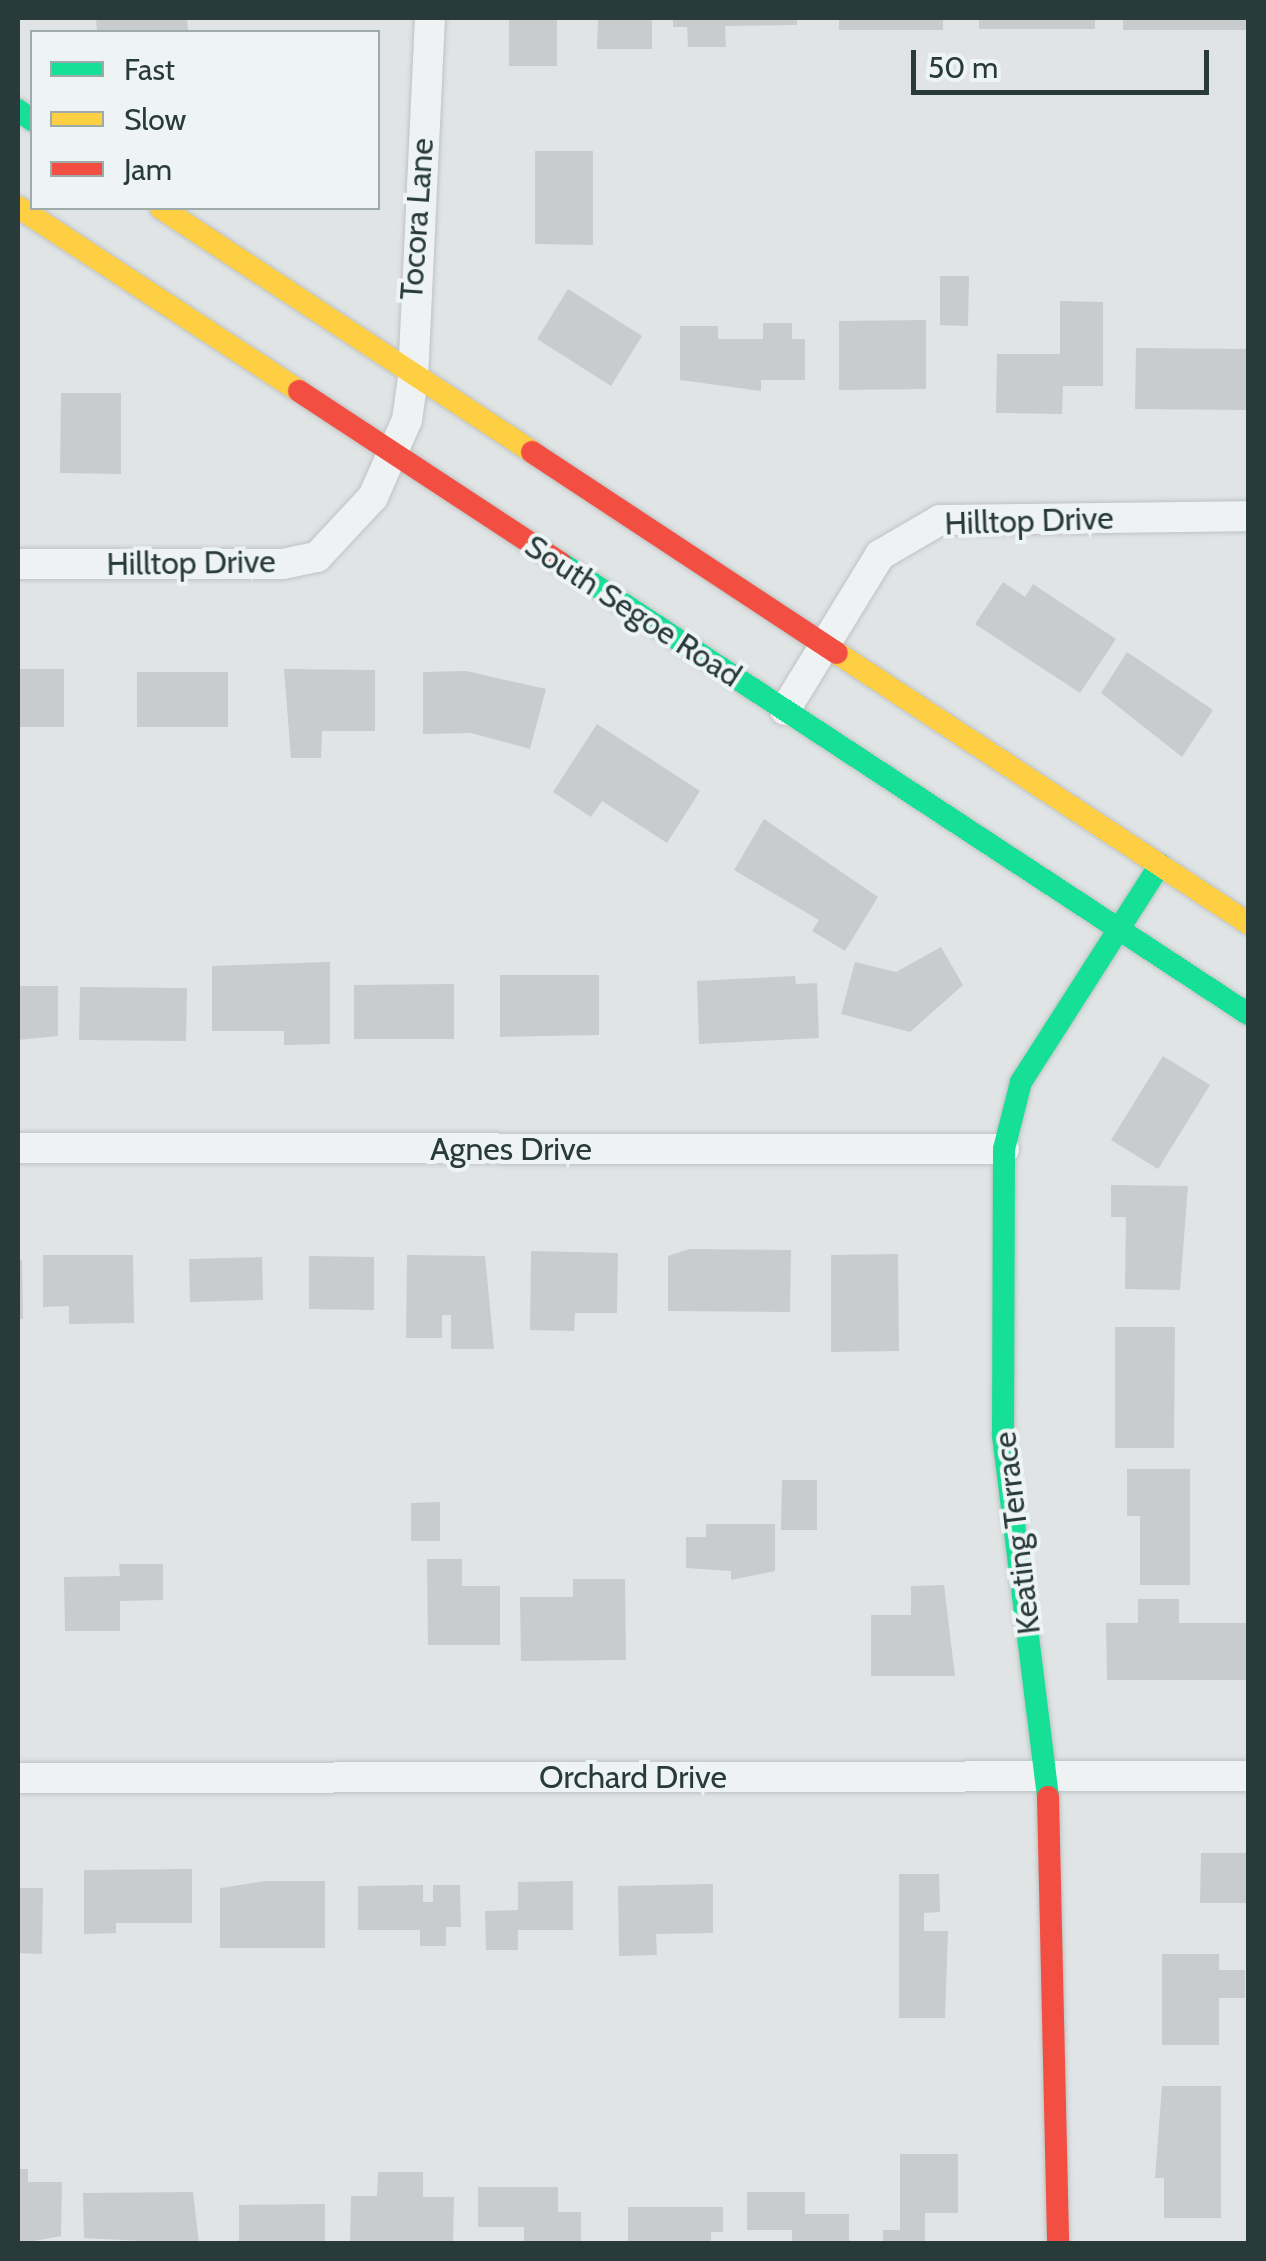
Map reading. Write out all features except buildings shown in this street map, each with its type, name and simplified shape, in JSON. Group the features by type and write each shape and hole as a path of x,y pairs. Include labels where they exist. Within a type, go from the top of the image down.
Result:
{"street":[{"name":"Tocora Lane","path":"407,420 413,378 430,18"},
{"name":"South Segoe Road","path":"18,207 1248,1014"},
{"path":"164,210 413,378 829,645 1248,923"},
{"name":"Hilltop Drive","path":"18,564 317,557 373,496 395,455 407,420"},
{"name":"Hilltop Drive","path":"785,710 829,645 880,556 940,520 1248,516"},
{"name":"Keating Terrace","path":"1058,2244 1047,1777 1003,1436 1004,1150 1021,1082 1160,865"},
{"name":"Agnes Drive","path":"18,1148 1004,1150"},
{"name":"Orchard Drive","path":"18,1778 1248,1776"}],"traffic: fast":[{"path":"18,110 30,119"},
{"path":"561,563 1248,1014"},
{"path":"1048,1797 1003,1435 1004,1149 1021,1082 1160,865"}],"traffic: slow":[{"path":"18,207 299,391"},
{"path":"164,210 532,452"},
{"path":"837,653 1248,923"}],"traffic: jam":[{"path":"299,391 561,563"},
{"path":"532,452 837,653"},
{"path":"1048,1797 1058,2244"}]}
